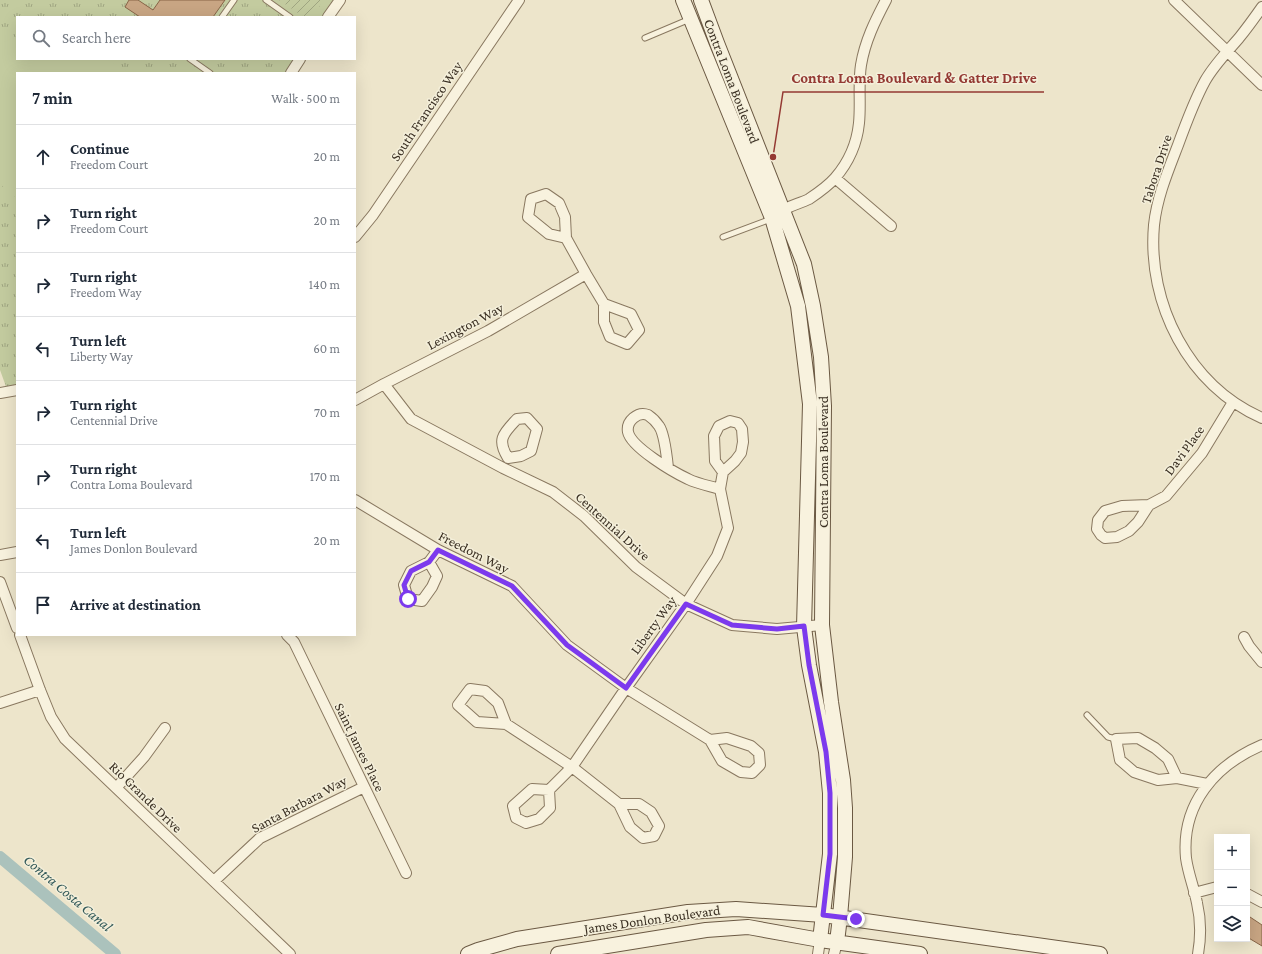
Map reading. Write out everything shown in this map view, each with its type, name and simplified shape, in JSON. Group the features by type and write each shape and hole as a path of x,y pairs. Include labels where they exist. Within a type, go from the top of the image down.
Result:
{"main road":[{"name":"Contra Loma Boulevard","path":"683,0 777,214 804,264 813,306 821,357 824,406 822,625 830,702 843,780 845,808 846,857 840,917 835,948"},
{"name":"Contra Loma Boulevard","path":"701,0 777,214 798,306 810,404 804,626 809,665 826,752 830,793 830,854 820,940"},
{"name":"James Donlon Boulevard","path":"468,954 517,939 688,912 736,909 840,917 1100,954"},
{"name":"James Donlon Boulevard","path":"558,954 713,929 748,927 820,940 835,948 920,954"}],"street":[{"path":"329,16 340,0"},
{"name":"South Francisco Way","path":"356,236 373,215 519,0"},
{"path":"777,214 808,199 825,187 835,178 849,157 855,141 859,123 860,79 864,52 873,26 886,0"},
{"path":"1174,0 1262,85"},
{"name":"Tabora Drive","path":"1262,7 1240,37 1212,70 1202,87 1165,179 1160,196 1154,224 1153,256 1159,292 1169,321 1179,342 1199,370 1222,394 1233,402 1262,418"},
{"path":"292,72 299,60"},
{"path":"835,178 891,226"},
{"path":"566,238 549,234 528,217 531,199 546,194 559,203 565,217 566,238 604,304"},
{"name":"Lexington Way","path":"356,399 488,331 586,274"},
{"name":"Centennial Drive","path":"384,384 411,419 503,468 553,492 584,516 636,567 686,604 732,625 777,629 822,625"},
{"path":"0,393 16,390"},
{"name":"Davi Place","path":"1149,505 1138,522 1129,531 1117,537 1105,538 1101,535 1097,528 1098,520 1105,510 1122,506 1149,505 1166,496 1202,453 1233,402"},
{"path":"668,468 660,426 648,415 641,414 634,417 629,424 628,432 642,450 668,468 689,480 720,489 723,472 736,461 741,453 743,442 742,429 738,423 730,421 719,426 714,436 714,461 723,472"},
{"path":"503,468 508,458"},
{"name":"Liberty Way","path":"549,790 572,767 686,604 717,556 728,528 720,489"},
{"name":"Freedom Way","path":"356,501 438,550 512,586 567,645 626,688 710,740"},
{"path":"429,562 438,550"},
{"path":"0,555 16,552"},
{"path":"0,582 16,625"},
{"name":"Rio Grande Drive","path":"20,636 51,717 65,739 117,787 290,954"},
{"name":"Saint James Place","path":"288,636 294,642 406,873"},
{"path":"1244,637 1249,646 1262,662"},
{"path":"506,724 498,703 485,691 470,689 458,705 477,722 506,724 572,767 619,804"},
{"path":"0,703 40,690"},
{"path":"117,787 144,757 165,728"},
{"path":"727,738 751,746 759,753 760,765 752,773 741,772 722,761 710,740 727,738"},
{"path":"1177,778 1168,759 1155,748 1138,738 1116,739 1120,760 1134,772 1158,780 1177,778 1207,784"},
{"path":"1198,954 1200,925 1187,862 1186,837 1194,806 1207,784 1225,767 1262,745"},
{"name":"Santa Barbara Way","path":"214,881 260,838 364,787"},
{"path":"1194,892 1214,888"},
{"path":"1250,896 1262,902"},
{"path":"818,954 820,940"}],"lane":[{"path":"223,16 234,0"},
{"path":"266,0 289,16"},
{"path":"645,38 691,18"},
{"path":"192,60 209,72"},
{"path":"724,237 777,214"},
{"path":"1087,715 1108,737 1116,739"}],"green space":[{"path":"0,0 333,0 338,3 329,16 16,16 16,60 299,60 292,72 16,72 16,390 8,392 0,370"},
{"path":"279,0 324,0 313,16 303,16"},
{"path":"16,36 16,60 108,60 128,72 16,72 16,198 0,184 0,44"}],"building":[{"path":"129,0 138,0 153,10 160,0 225,0 214,16 138,16 125,7"},
{"path":"1250,917 1262,925 1262,946 1250,939"}],"waterway":[{"name":"Contra Costa Canal","path":"0,857 115,954"}],"place":[{"name":"Contra Loma Boulevard & Gatter Drive","path":"773,157"}],"route":[{"path":"408,599 404,585 411,571 429,562 438,550 512,586 567,645 626,688 686,604 732,625 777,629 804,626 809,665 826,752 830,793 830,854 823,915 856,919"}]}
